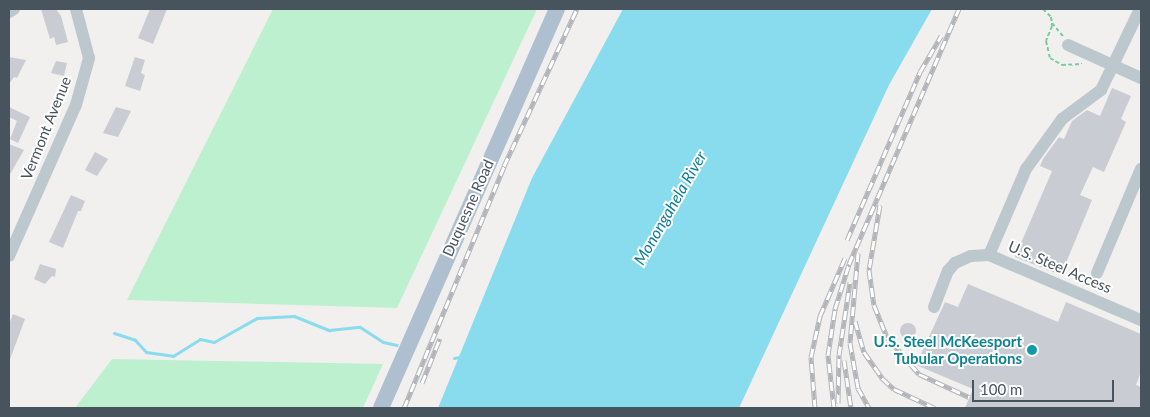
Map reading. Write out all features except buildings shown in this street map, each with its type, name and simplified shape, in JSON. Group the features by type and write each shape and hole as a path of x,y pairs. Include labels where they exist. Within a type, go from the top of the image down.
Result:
{"main road":[{"name":"Duquesne Road","path":"381,408 557,9"}],"street":[{"path":"9,12 14,9"},
{"name":"Vermont Avenue","path":"9,256 76,105 89,58 82,21 76,9"},
{"path":"989,255 1021,179 1049,135 1062,119 1101,90 1140,9"},
{"path":"1068,45 1141,78"},
{"path":"1097,272 1141,169"},
{"name":"U.S. Steel Access","path":"934,307 948,270 955,263 971,256 989,255 1141,320"}],"path":[{"path":"1052,23 1068,45"}],"green space":[{"path":"273,9 537,9 397,308 127,300"},
{"path":"112,359 383,364 363,408 75,408"}],"water":[{"name":"Monongahela River","path":"623,9 932,9 889,85 739,408 438,408 532,178"}],"waterway":[{"path":"114,333 135,340 146,352 173,356 200,339 214,342 257,318 294,316 329,330 360,327 383,342 397,345"},
{"path":"454,358 459,357"}],"railway":[{"path":"404,408 504,166 577,9"},
{"path":"834,408 828,355 835,309 849,264 959,9"},
{"path":"847,240 920,72 941,36"},
{"path":"880,205 869,270 874,305 887,337 919,374 969,397"},
{"path":"858,253 850,343 858,388 869,408"},
{"path":"815,408 811,357 820,316 845,258"},
{"path":"838,403 839,355 850,282"},
{"path":"855,321 864,352 882,378 894,389 935,408"},
{"path":"422,383 440,338"},
{"path":"844,360 851,408"}],"place":[{"name":"U.S. Steel McKeesport Tubular Operations","path":"1032,350"}]}
